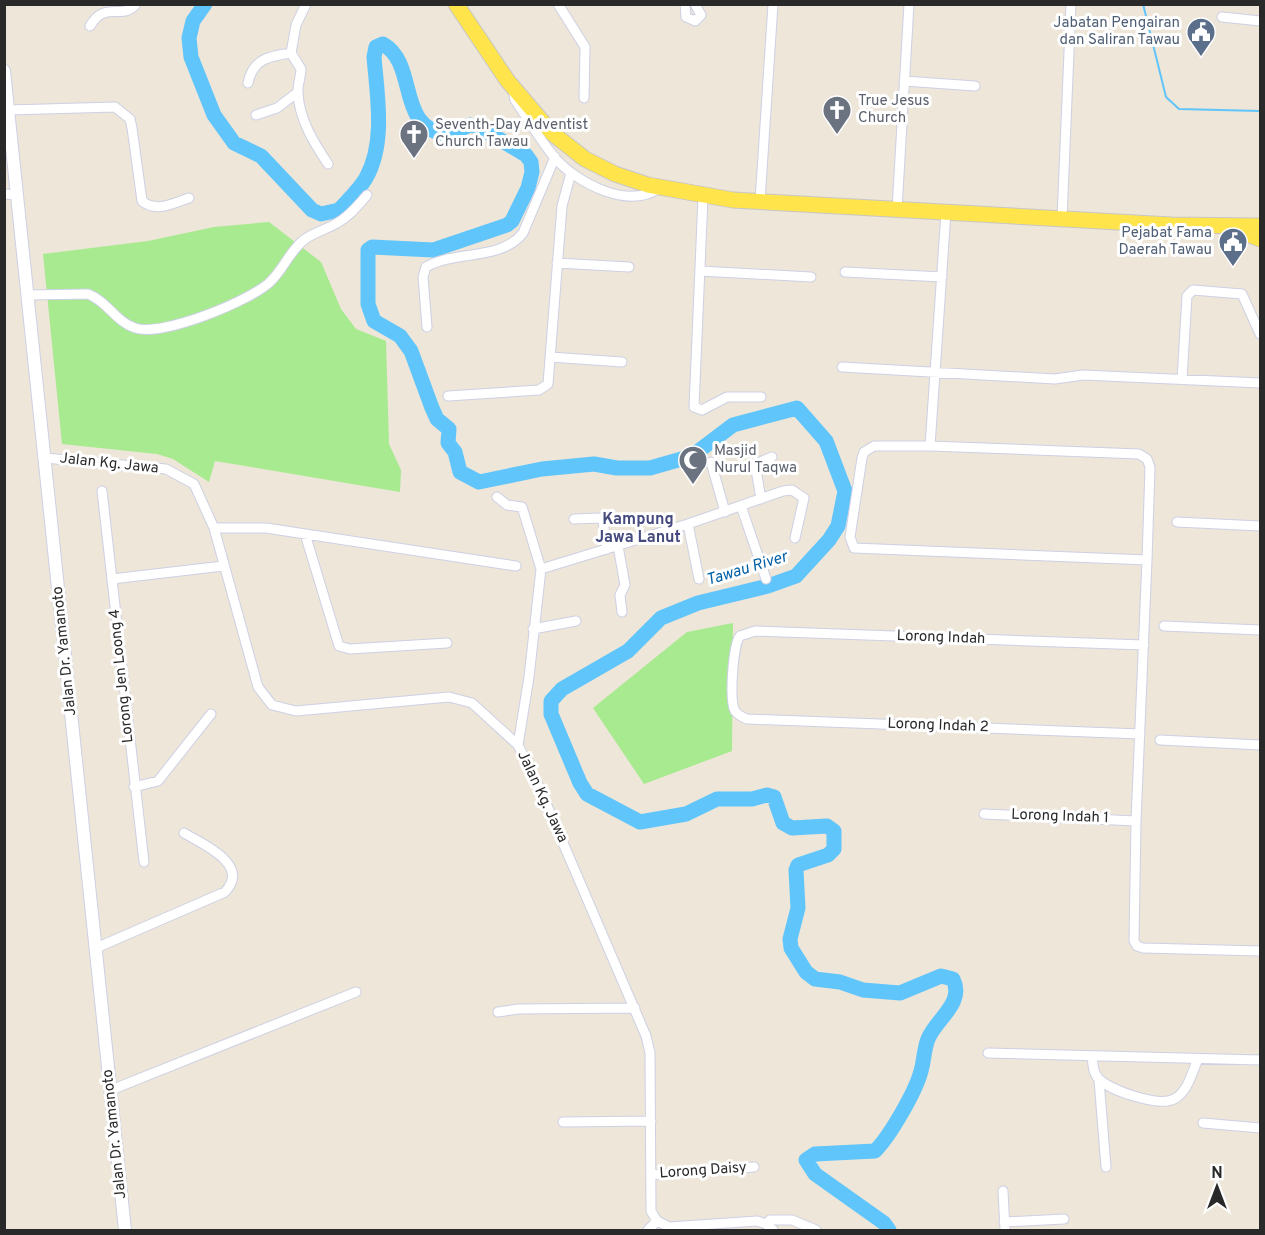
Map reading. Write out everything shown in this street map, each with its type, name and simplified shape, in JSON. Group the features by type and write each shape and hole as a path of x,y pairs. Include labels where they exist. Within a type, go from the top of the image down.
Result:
{"main road":[{"path":"456,4 515,90 552,133 577,154 615,174 659,188 704,196 760,201 1215,227 1224,224 1257,233"}],"street":[{"path":"90,26 96,15 106,10 126,11 136,4"},
{"path":"306,4 296,25 291,53 301,69 298,92 311,137 328,164"},
{"path":"558,4 585,47 584,98"},
{"path":"686,4 686,17 695,21 701,15 695,4"},
{"path":"760,201 773,4"},
{"path":"897,209 909,4"},
{"path":"1062,218 1071,4"},
{"path":"1222,17 1260,21"},
{"path":"248,83 253,67 259,61 291,53"},
{"name":"Jalan Dr. Yamanoto","path":"4,71 9,111 11,194 28,294 125,1230"},
{"path":"904,81 975,86"},
{"path":"515,90 515,100 555,157 571,173 596,187 621,195 649,194 659,188"},
{"path":"256,115 277,108 298,92"},
{"path":"9,111 115,107 124,112 132,128 142,201 147,205 164,207 189,198"},
{"path":"427,327 423,277 426,267 504,247 518,241 524,233 555,157"},
{"path":"448,396 539,390 548,384 562,206 571,173"},
{"path":"28,294 88,294 136,329 155,331 171,328 257,291 270,282 304,239 346,217 368,195"},
{"path":"704,196 694,407 702,411 727,397 761,397"},
{"path":"930,446 946,212"},
{"path":"557,263 629,267"},
{"path":"700,271 811,277"},
{"path":"845,272 942,277"},
{"path":"1182,379 1187,296 1193,290 1242,294 1260,334"},
{"path":"550,357 622,362"},
{"path":"842,367 1055,379 1083,375 1260,382"},
{"path":"1148,560 854,548 850,537 864,452 874,446 930,446 1139,454 1147,459 1150,467 1148,560 1132,935 1137,946 1260,951"},
{"path":"761,499 755,464 772,457"},
{"name":"Jalan Kg. Jawa","path":"45,458 130,464 177,473 194,484 214,528 258,687 272,705 283,709 314,711 449,697 464,699 481,709 518,745 529,764 635,1008 650,1053 651,1211 657,1221"},
{"path":"711,462 725,512"},
{"path":"541,569 688,524 783,491 792,490 800,493 804,498 795,538"},
{"name":"Lorong Jen Loong 4","path":"102,491 144,862"},
{"path":"497,497 507,505 522,507 541,569 529,677 518,745"},
{"path":"741,506 766,579"},
{"path":"574,519 599,518 603,521 607,549"},
{"path":"1177,522 1260,526"},
{"path":"688,524 699,579"},
{"path":"214,528 267,528 516,566"},
{"path":"305,534 339,646 350,649 447,643"},
{"path":"618,546 625,585 620,595 622,612"},
{"path":"112,579 223,566"},
{"path":"533,629 576,621"},
{"path":"1164,626 1260,630"},
{"name":"Lorong Indah","path":"737,713 733,704 734,650 740,636 755,631 1144,645"},
{"name":"Lorong Indah 2","path":"737,713 747,718 1140,734"},
{"path":"134,787 158,781 211,714"},
{"path":"1160,740 1260,745"},
{"name":"Lorong Indah 1","path":"984,814 1136,820"},
{"path":"96,948 225,892 231,885 232,876 225,857 184,833"},
{"path":"111,1090 356,992"},
{"path":"498,1012 505,1009 635,1008"},
{"path":"988,1053 1260,1060"},
{"path":"1092,1057 1094,1071 1099,1080 1106,1167"},
{"path":"1099,1080 1134,1097 1155,1101 1173,1100 1183,1092 1198,1059"},
{"path":"563,1122 651,1121"},
{"path":"1203,1123 1260,1128"},
{"name":"Lorong Daisy","path":"651,1175 754,1167"},
{"path":"1003,1191 1004,1226 1064,1219"},
{"path":"648,1230 657,1221 669,1227 721,1227 757,1221 770,1227 770,1220 792,1220 816,1230"}],"green space":[{"path":"269,222 321,262 341,309 356,329 386,341 389,444 401,470 400,492 215,461 209,482 173,459 157,454 62,444 43,254 148,241 214,227"},
{"path":"733,623 732,751 644,784 593,708 687,632"}],"waterway":[{"name":"Tawau River","path":"205,4 193,21 189,38 191,57 214,115 234,143 261,156 312,210 321,214 339,210 357,191 372,164 376,150 379,118 374,57 376,47 383,44 394,54 401,66 414,109 421,121 431,130 448,135 470,125 479,127 526,155 531,162 532,172 528,188 512,221 507,225 433,250 372,247 368,250 368,304 374,321 400,336 411,351 437,419 449,429 448,443 455,452 460,472 479,482 542,469 594,464 617,468 650,468 692,456 733,425 797,408 826,441 845,491 838,526 829,540 796,576 768,586 698,603 661,618 628,651 562,689 551,701 551,714 580,783 587,794 640,822 686,814 717,799 752,799 767,795 774,797 783,823 792,828 827,826 834,831 834,849 828,855 798,865 796,870 798,908 790,939 791,948 806,972 815,979 840,982 863,990 900,993 941,976 953,979 956,988 952,1003 928,1039 914,1090 881,1144 875,1151 815,1154 806,1160 815,1174 884,1223 889,1230"},
{"path":"1143,4 1166,97 1179,109 1260,111"}],"place":[{"name":"Jabatan Pengairan dan Saliran Tawau","path":"1201,58"},
{"name":"True Jesus Church","path":"837,136"},
{"name":"Seventh-Day Adventist Church Tawau","path":"414,160"},
{"name":"Pejabat Fama Daerah Tawau","path":"1233,268"},
{"name":"Masjid Nurul Taqwa","path":"693,486"}],"district":[{"name":"Kampung Jawa Lanut","path":"638,529"}]}
